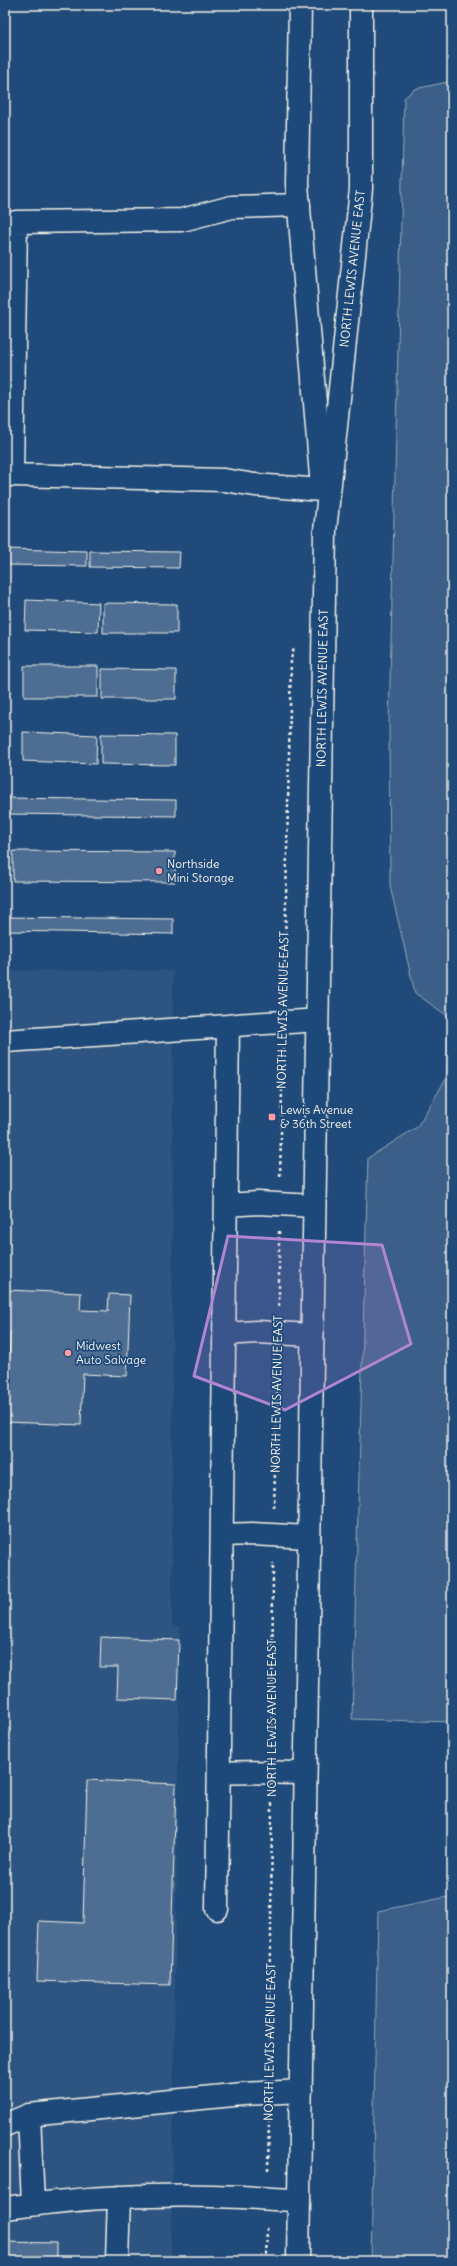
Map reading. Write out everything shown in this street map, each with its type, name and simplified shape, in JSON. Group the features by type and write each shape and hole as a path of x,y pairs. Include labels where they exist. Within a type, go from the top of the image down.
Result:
{"main road":[{"name":"NORTH LEWIS AVENUE EAST","path":"300,5 297,184 325,531"},
{"name":"NORTH LEWIS AVENUE EAST","path":"298,2261 325,531 361,189 361,5"},
{"path":"299,205 232,207 182,220 16,222 12,475 224,480 255,485 322,490"},
{"path":"5,1041 228,1026 260,1022 283,1023 317,1020"},
{"path":"217,1909 228,1026"},
{"path":"226,1205 258,1203 314,1206"},
{"path":"224,1334 257,1332 312,1335"},
{"path":"222,1535 252,1534 309,1537"},
{"path":"219,1773 257,1771 272,1773 305,1773"},
{"path":"5,2125 29,2114 243,2094 270,2094 301,2091"},
{"path":"29,2114 33,2204"},
{"path":"5,2208 33,2204 118,2197 242,2197 267,2200 299,2200"},
{"path":"117,2261 118,2197"}],"path":[{"name":"NORTH LEWIS AVENUE EAST","path":"266,2261 270,2094 273,1536 291,659 295,644"}],"highlighted area":[{"path":"228,1236 382,1245 411,1344 285,1410 194,1376"}],"shaded area":[{"path":"452,81 452,1722 352,1719 368,1158 417,1127 446,1079 449,1017 415,993 390,886 389,724 404,98 415,89"},
{"path":"5,971 173,971 172,1625 180,1627 171,2261 5,2261"},
{"path":"452,1896 452,2261 371,2261 378,1911"}],"building":[{"path":"5,549 87,551 87,566 5,565"},
{"path":"90,551 180,552 179,568 90,567"},
{"path":"26,600 99,603 98,632 25,630"},
{"path":"103,603 177,604 177,633 103,633"},
{"path":"24,666 98,666 98,697 24,697"},
{"path":"102,669 176,670 176,699 102,699"},
{"path":"23,732 97,735 96,764 23,761"},
{"path":"101,734 175,735 175,765 101,764"},
{"path":"5,798 176,800 176,816 5,814"},
{"path":"13,851 175,852 175,882 13,881"},
{"path":"5,917 173,919 173,934 5,931"},
{"name":"Midwest Auto Salvage","path":"5,1290 81,1293 80,1310 108,1311 109,1294 130,1295 127,1376 83,1374 81,1425 7,1422 10,1332 5,1332"},
{"path":"101,1637 179,1640 177,1700 117,1698 118,1667 100,1667"},
{"path":"87,1780 176,1784 170,1985 37,1981 39,1921 83,1923"},
{"path":"5,2242 56,2243 56,2261 5,2261"}],"place":[{"name":"Northside Mini Storage","path":"159,871"},
{"name":"Lewis Avenue & 36th Street","path":"272,1117"},
{"name":"Midwest Auto Salvage","path":"68,1353"}]}
